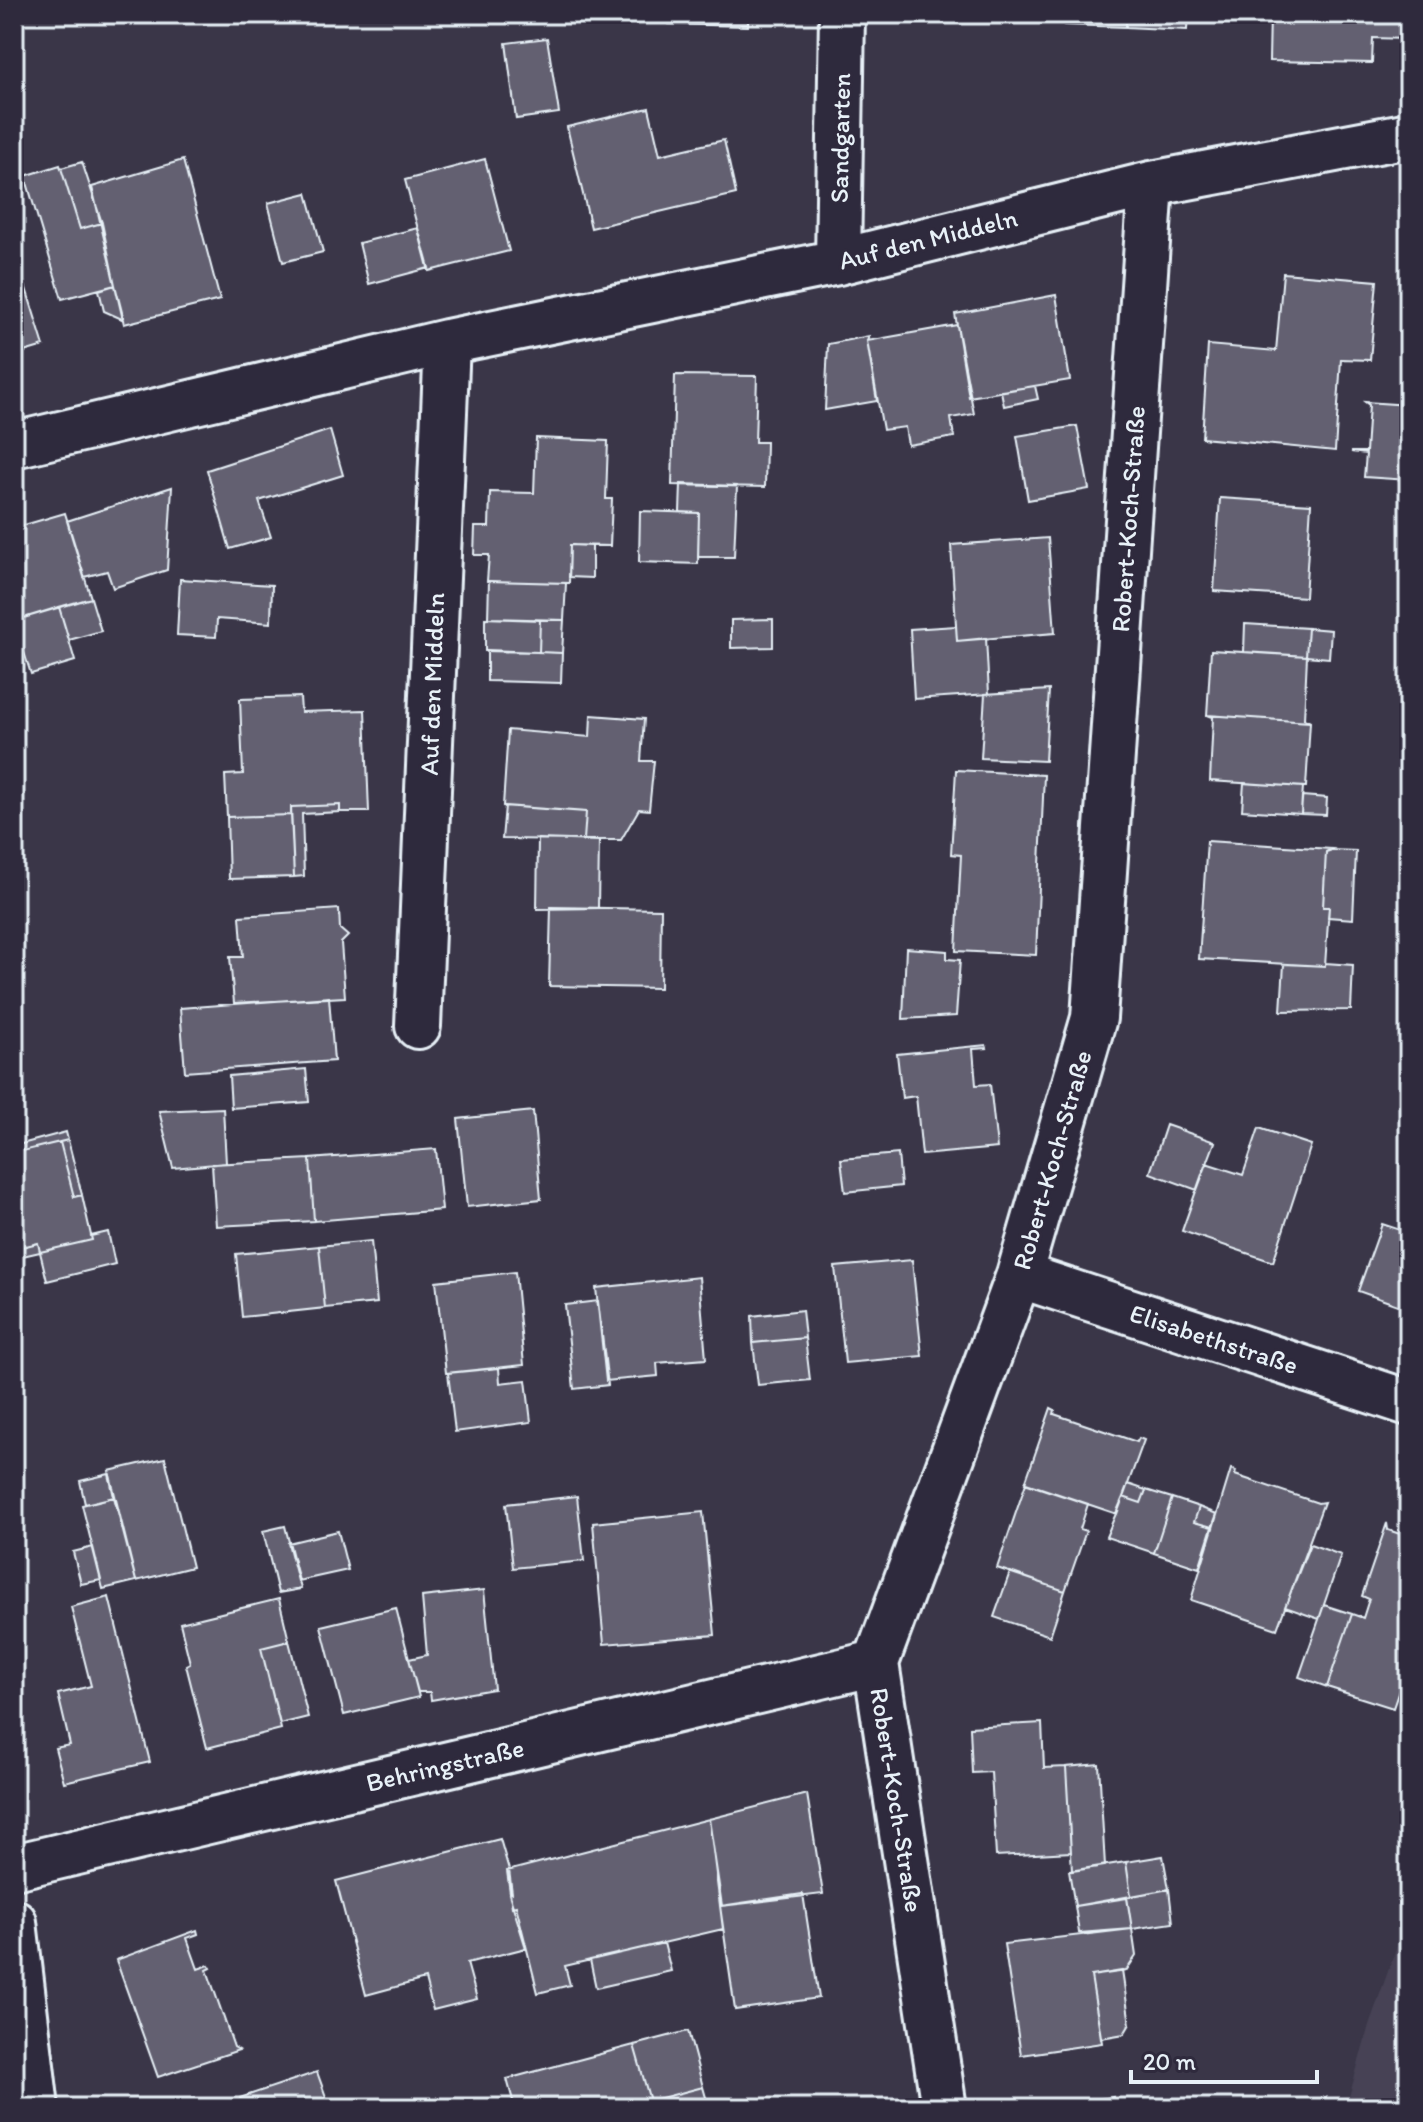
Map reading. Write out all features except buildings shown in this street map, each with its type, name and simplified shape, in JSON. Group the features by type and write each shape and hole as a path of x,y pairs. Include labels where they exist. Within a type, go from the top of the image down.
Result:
{"street":[{"name":"Sandgarten","path":"838,262 842,14"},
{"name":"Auf den Middeln","path":"14,445 447,342 838,262 1151,184 1409,135"},
{"name":"Robert-Koch-Straße","path":"944,2108 876,1663 1019,1275 1094,1018 1151,184"},
{"name":"Auf den Middeln","path":"418,1026 447,342"},
{"name":"Elisabethstraße","path":"1019,1275 1409,1403"},
{"name":"Behringstraße","path":"14,1867 876,1663"},
{"path":"14,1922 36,2108"}],"shaded area":[{"path":"1409,1912 1409,2108 1346,2108 1369,2025"}]}
